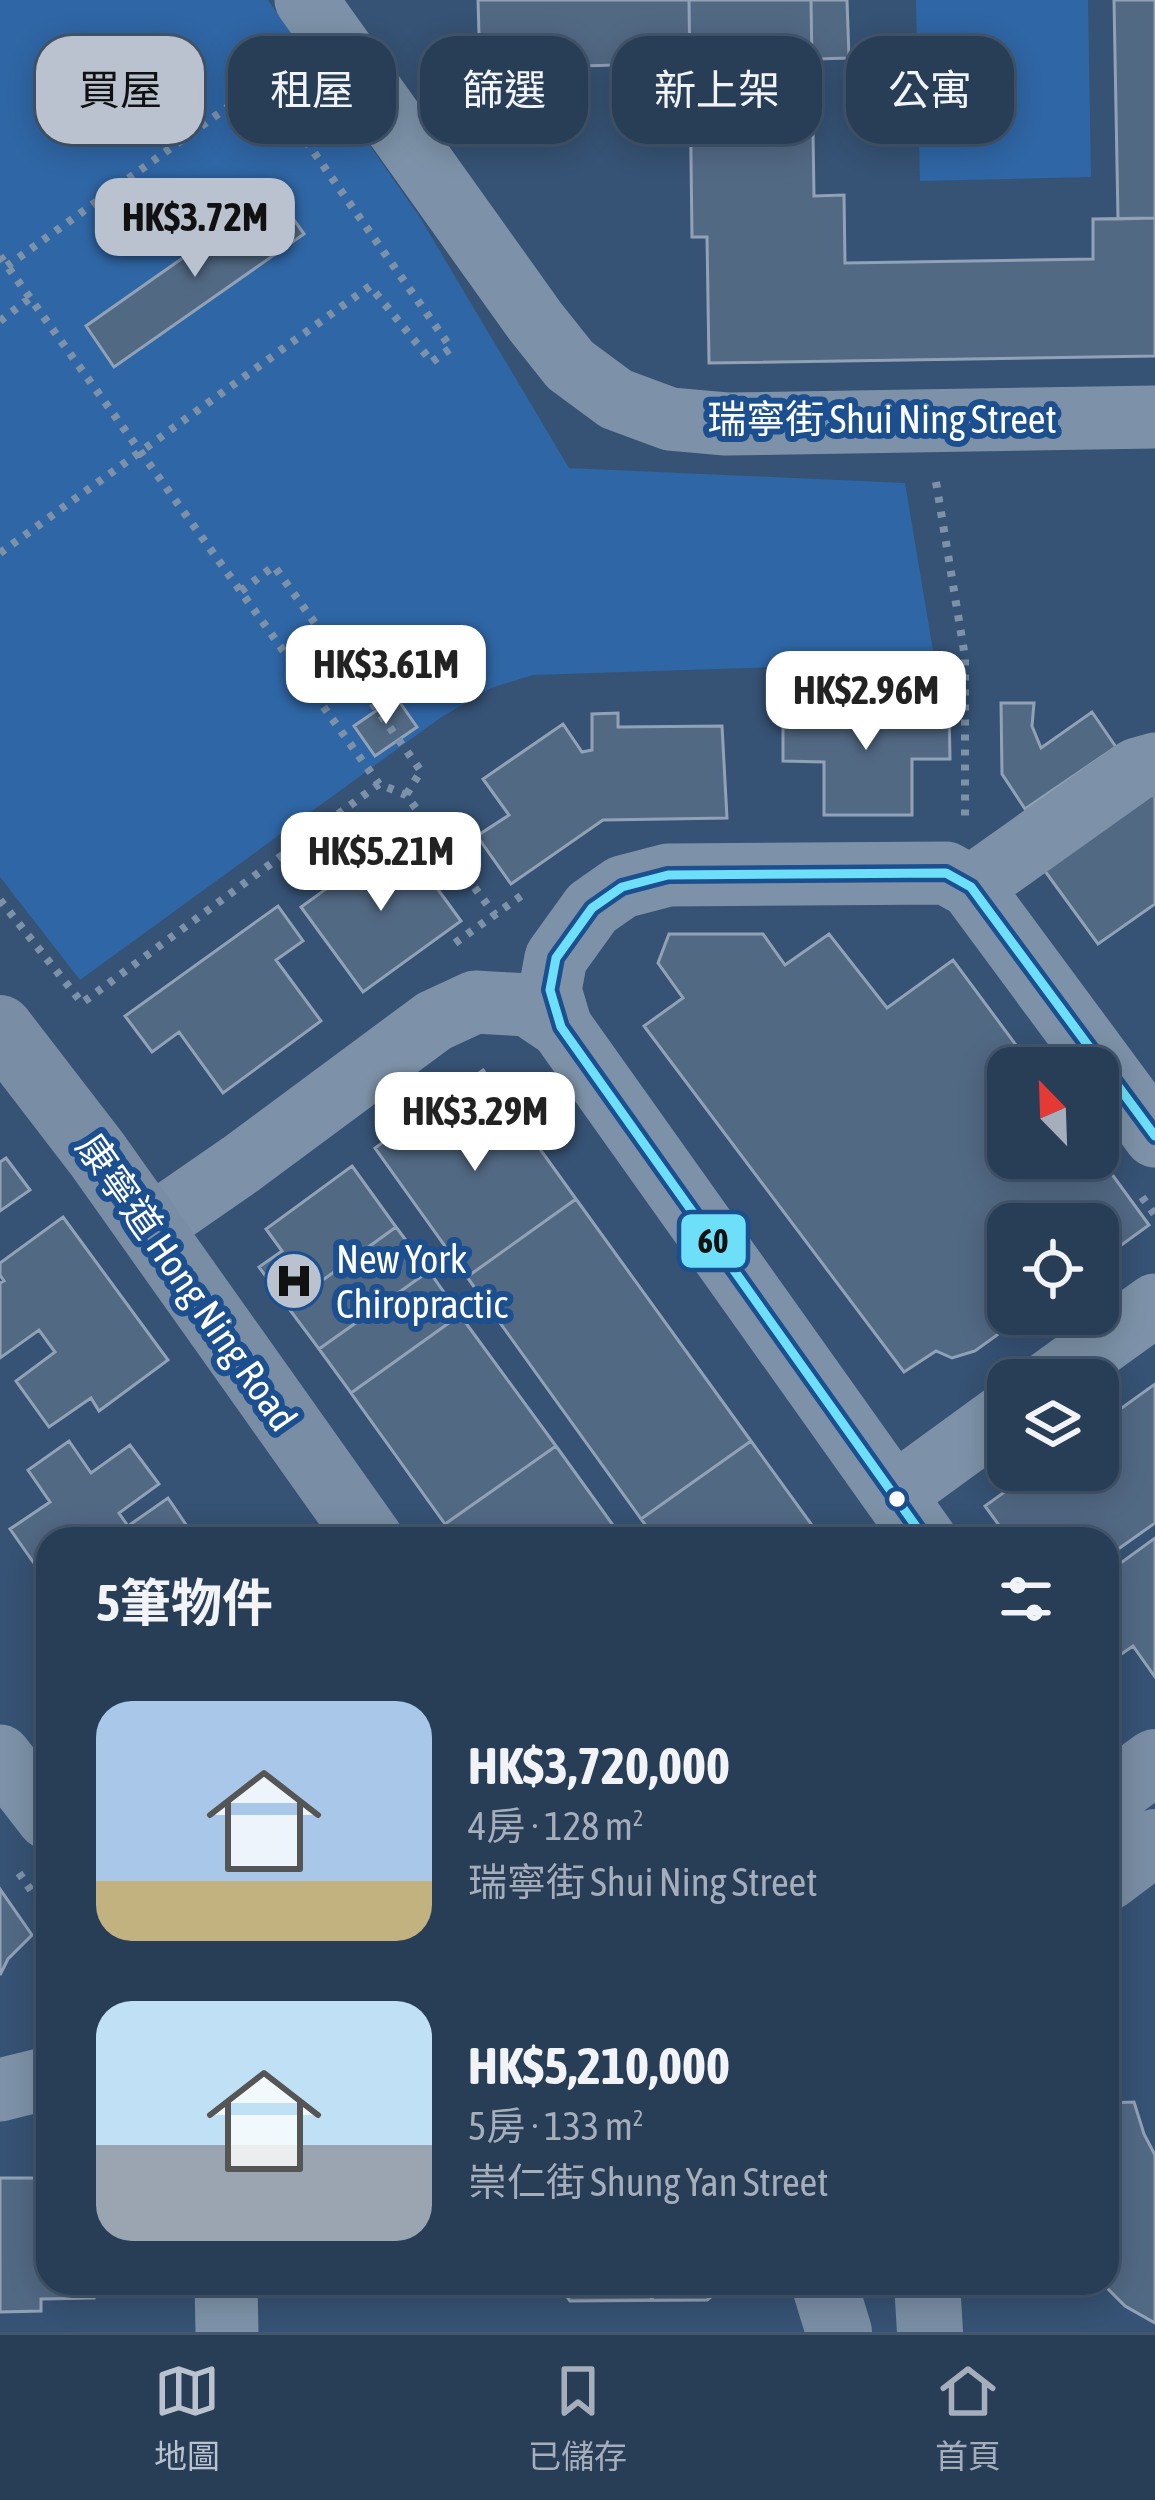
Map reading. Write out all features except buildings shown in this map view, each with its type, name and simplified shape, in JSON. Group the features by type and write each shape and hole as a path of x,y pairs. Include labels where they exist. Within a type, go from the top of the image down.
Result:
{"main road":[{"name":"康寧道 Hong Ning Road","path":"0,1028 150,1227 361,1527"},
{"path":"1119,1869 1155,1842"},
{"path":"828,2295 839,2332"},
{"path":"928,2295 930,2332"}],"street":[{"name":"瑞寧街 Shui Ning Street","path":"306,0 535,320 570,365 616,399 670,419 726,424 1155,417"},
{"path":"971,887 1137,769 1155,764"},
{"path":"987,1434 909,1517 561,1027 550,990 556,958 592,908 622,887 668,875 946,873 971,887 1155,1136"},
{"path":"150,1227 434,1022 475,1002 528,1005 561,1027"},
{"path":"1080,1359 1155,1304"},
{"path":"0,1756 31,1842"},
{"path":"0,2092 36,2082"},
{"path":"0,2092 36,2094"},
{"path":"226,2295 227,2332"}],"path":[{"path":"0,554 370,286 431,362 452,348 265,81 8,266"},
{"path":"0,256 379,784 406,795 495,915"},
{"path":"0,321 30,298"},
{"path":"934,476 965,658 965,820"},
{"path":"241,591 274,566 421,771 406,795"},
{"path":"0,900 82,1004 379,784"}],"shaded area":[{"path":"0,0 268,0 293,36 228,36 228,144 369,144 419,216 569,468 905,483 935,662 533,675 491,688 440,718 80,980 0,877"},
{"path":"916,0 1088,0 1091,177 920,181 919,144 1014,144 1014,36 917,36"}],"transit line":[{"name":"60","path":"916,1527 561,1027 550,990 556,958 592,908 622,887 668,875 946,873 971,887 1155,1136"}],"place":[{"name":"New York Chiropractic","path":"294,1281"}]}
